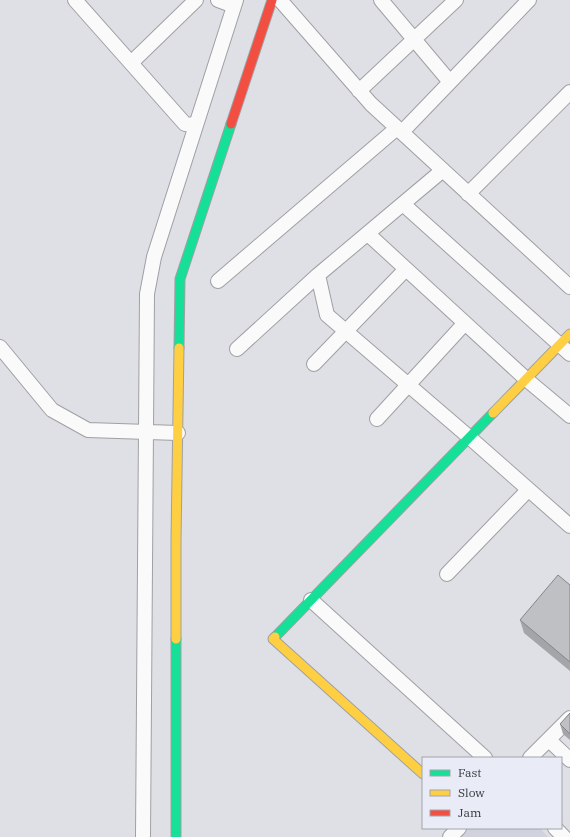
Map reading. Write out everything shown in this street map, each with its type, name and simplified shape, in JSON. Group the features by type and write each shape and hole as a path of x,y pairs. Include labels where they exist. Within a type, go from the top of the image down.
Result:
{"street":[{"path":"75,0 185,124 196,125"},
{"path":"131,63 196,0"},
{"path":"143,837 146,294 154,257 235,3 218,0"},
{"path":"176,837 176,540 180,279 272,0"},
{"path":"280,0 371,104 570,287"},
{"path":"381,0 450,82"},
{"path":"359,90 456,0"},
{"path":"218,282 399,130 450,82 530,0"},
{"path":"468,194 570,92"},
{"path":"237,349 318,275 443,170"},
{"path":"403,204 570,354"},
{"path":"368,234 526,379 570,416"},
{"path":"314,364 406,269"},
{"path":"318,275 328,315 570,526"},
{"path":"378,419 465,323"},
{"path":"422,773 273,640 570,334"},
{"path":"0,347 52,410 88,430 178,433"},
{"path":"447,574 528,490"},
{"path":"311,600 484,757"},
{"path":"531,757 570,718"},
{"path":"549,740 570,760"},
{"path":"450,837 458,829"},
{"path":"556,829 564,837"}],"shaded area":[{"path":"466,829 541,829 548,837 458,837"}],"building":[{"path":"558,575 570,585 570,662 520,620"},
{"path":"570,713 570,734 560,724"}],"traffic: fast":[{"path":"179,348 180,279 231,124"},
{"path":"275,637 493,413"},
{"path":"176,639 176,837"}],"traffic: slow":[{"path":"493,413 570,334"},
{"path":"176,639 179,348"},
{"path":"275,637 273,639 422,773"}],"traffic: jam":[{"path":"231,124 272,0"}]}
